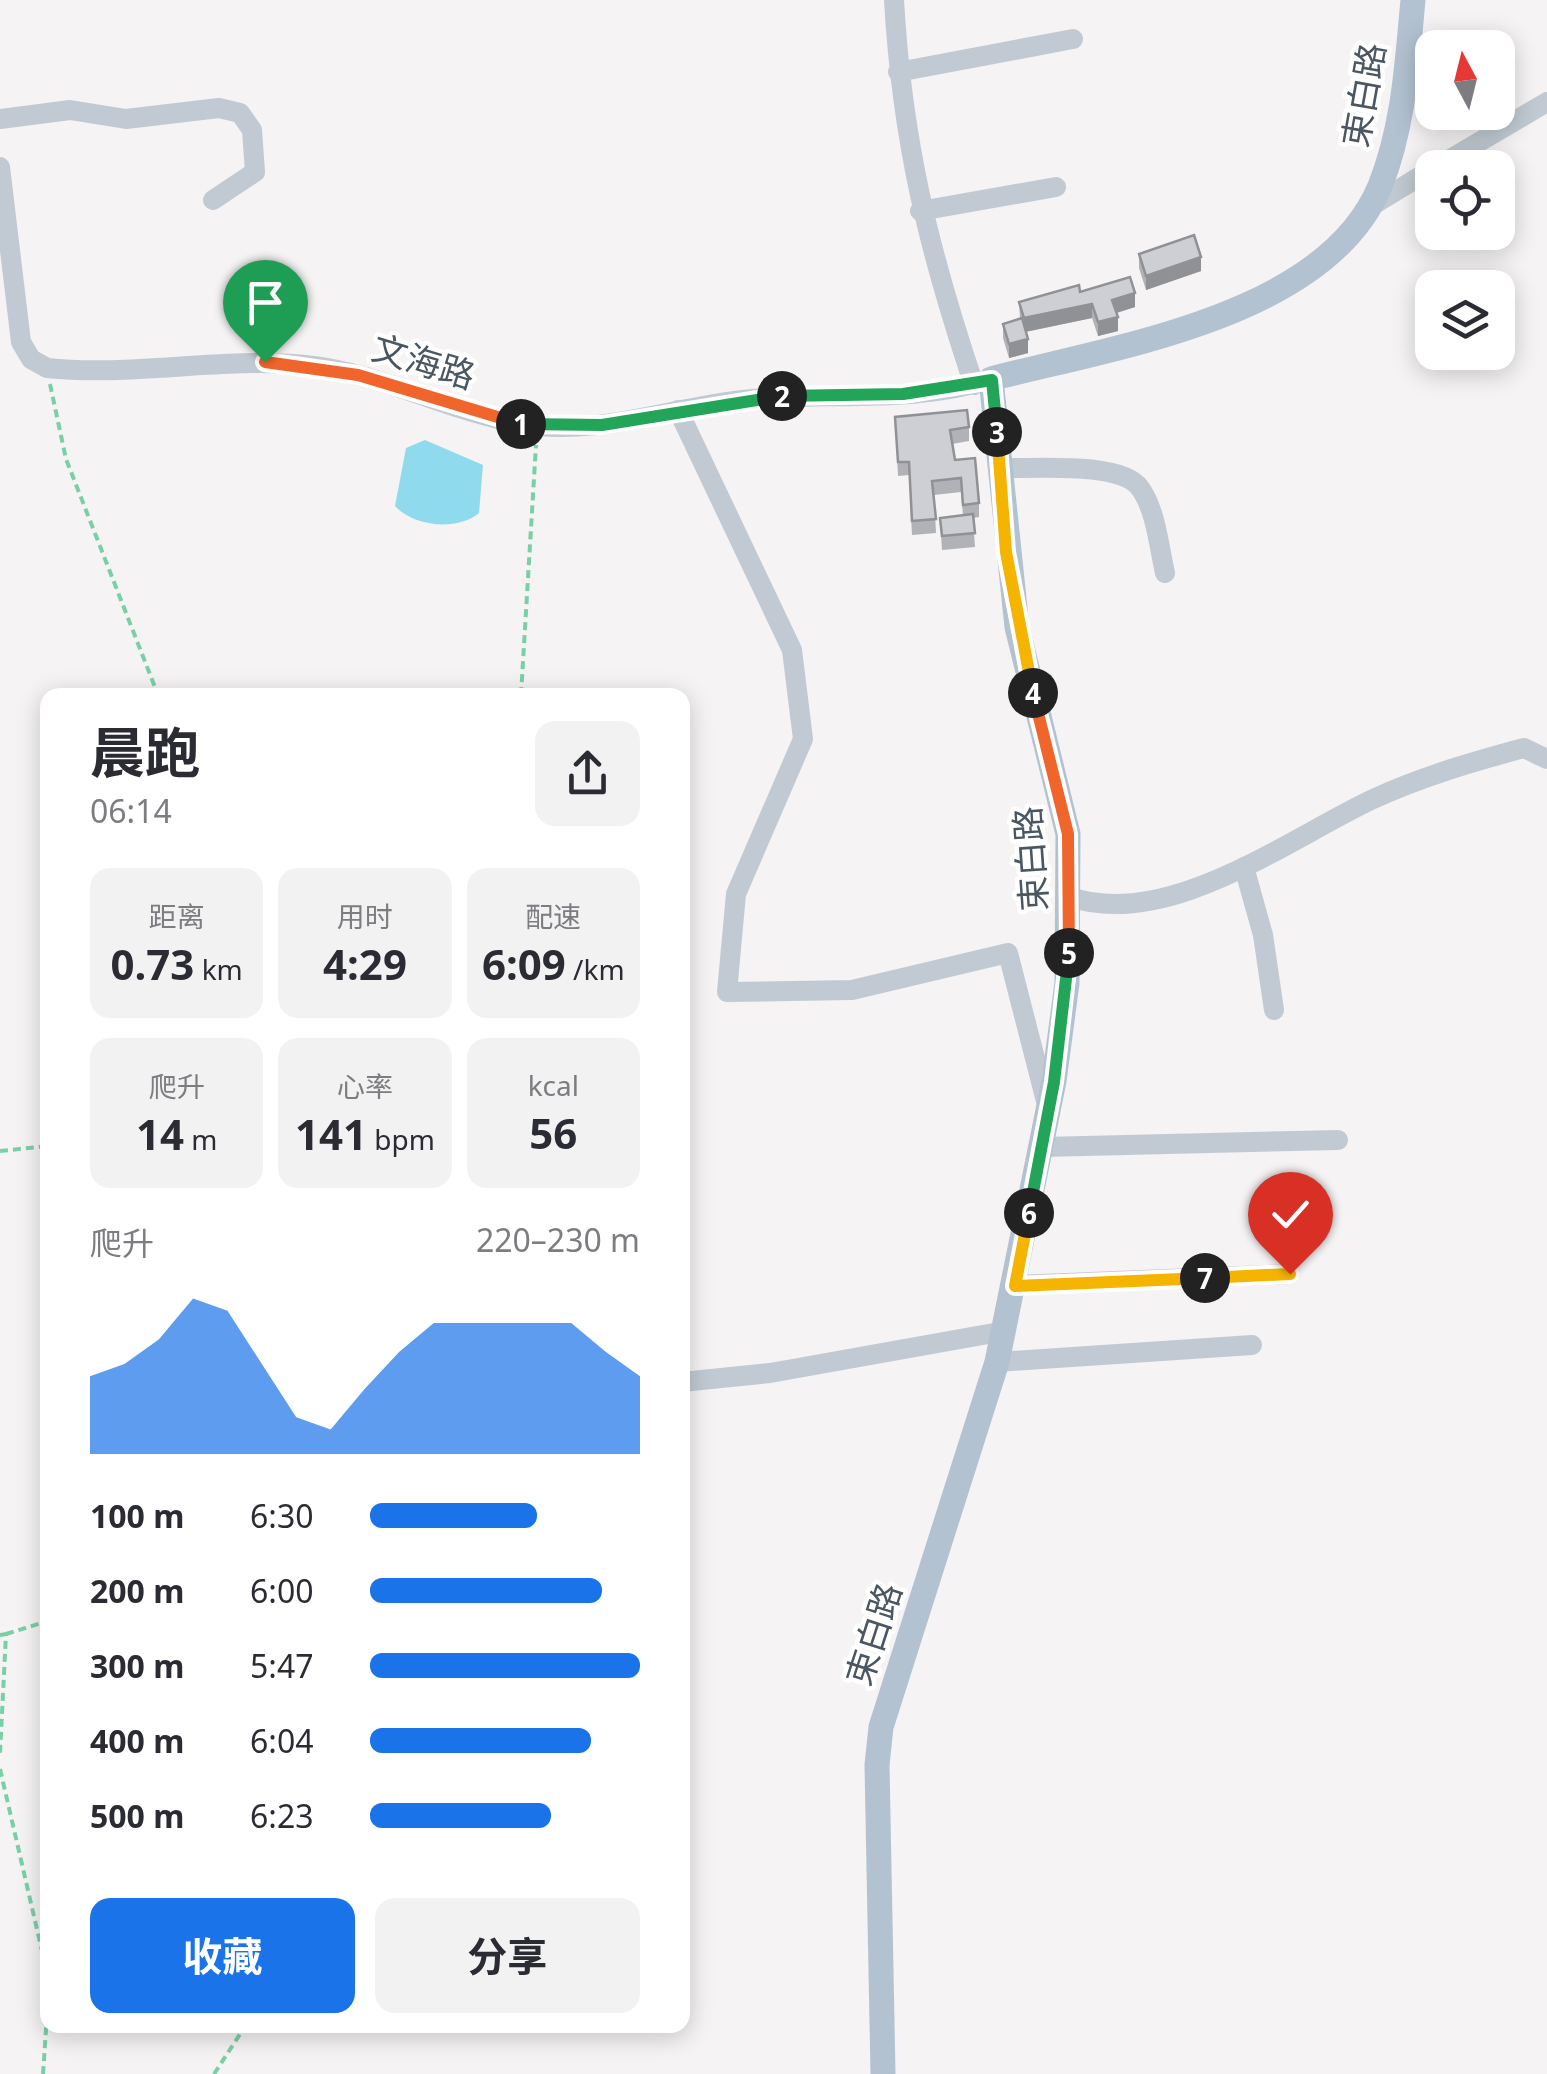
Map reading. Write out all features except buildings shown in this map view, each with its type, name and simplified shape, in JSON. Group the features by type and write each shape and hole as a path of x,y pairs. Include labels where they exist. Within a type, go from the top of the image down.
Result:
{"main road":[{"name":"束白路","path":"883,2074 877,1765 881,1727 1005,1331 1042,1146 1067,983 1070,897 1064,808 1017,628 1006,552 1002,468 983,382 1186,327 1245,306 1315,263 1344,238 1379,188 1402,113 1413,0"}],"street":[{"path":"894,0 898,72 920,211 983,382"},
{"path":"898,72 1073,39"},
{"path":"1465,150 1547,102"},
{"path":"0,119 70,110 126,119 219,108 240,113 252,130 256,172 214,200"},
{"path":"0,167 8,298 31,360 47,368"},
{"path":"1368,208 1415,180"},
{"path":"920,211 1056,187"},
{"name":"文海路","path":"47,368 306,365 358,375 517,424 538,425 602,425 678,410 788,396 886,395 983,382"},
{"path":"678,410 792,650 802,738 736,894 727,992 852,990 1008,953 1048,1112"},
{"path":"1002,468 1101,470 1131,480 1140,488 1151,514 1166,572"},
{"path":"1070,897 1095,906 1194,888 1244,868 1370,801 1441,772 1524,748 1547,759"},
{"path":"1244,868 1263,934 1274,1010"},
{"path":"1042,1146 1338,1140"},
{"path":"1015,1286 1290,1274"},
{"path":"690,1381 770,1373 1005,1331"},
{"path":"997,1362 1252,1346"}],"path":[{"path":"47,368 66,460 155,688"},
{"path":"521,688 538,425"},
{"path":"0,1150 40,1147"},
{"path":"0,1753 3,1635 40,1623"},
{"path":"0,1769 40,1942"},
{"path":"43,2074 46,2033"},
{"path":"214,2074 241,2033"}],"water":[{"path":"425,440 483,465 479,513 470,519 448,524 424,522 395,506 406,448"}],"route":[{"path":"265,362 333,369 517,424 558,427 623,422 739,400 804,394 903,394 992,380 1006,552 1017,628 1064,808 1070,859 1070,933 1062,1032 1015,1286 1290,1274"}]}
